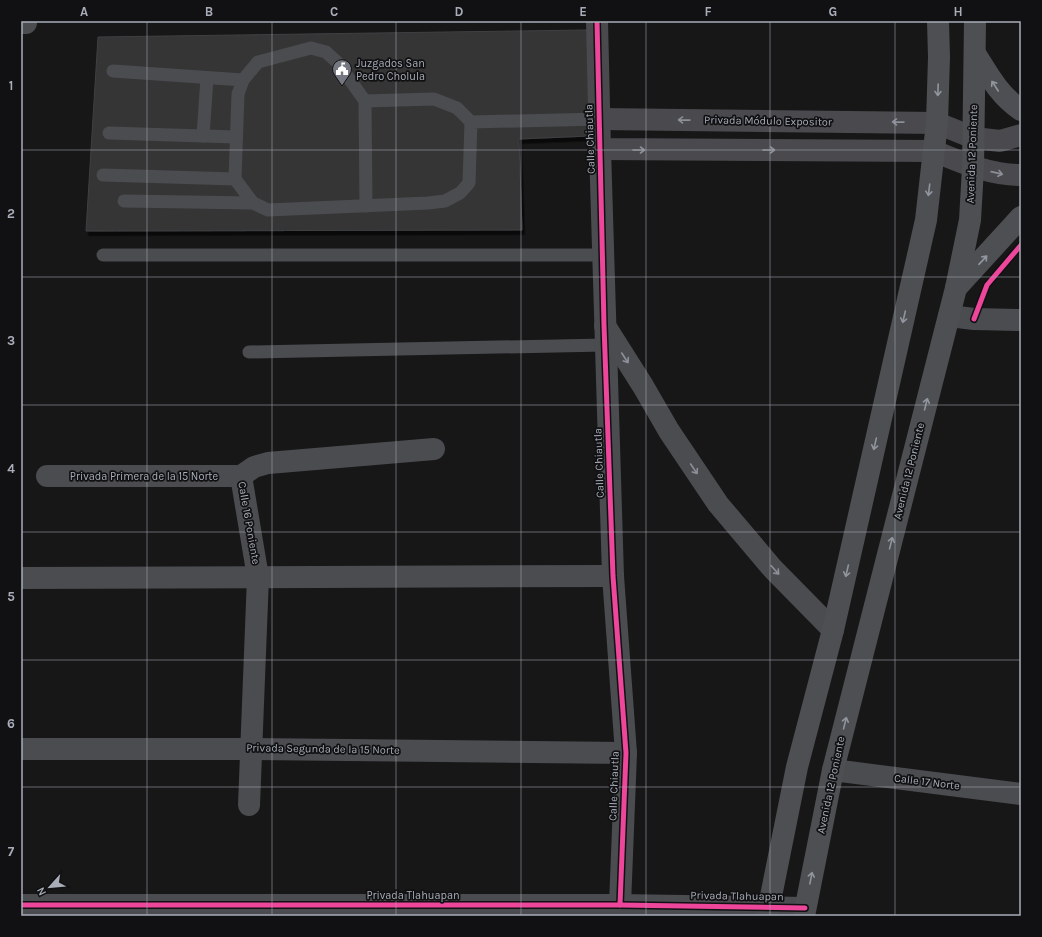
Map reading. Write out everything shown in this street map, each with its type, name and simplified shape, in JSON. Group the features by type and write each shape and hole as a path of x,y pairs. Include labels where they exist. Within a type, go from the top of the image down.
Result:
{"main road":[{"path":"768,911 797,767 833,630 926,220 937,123 939,58 938,21"},
{"name":"Avenida 12 Poniente","path":"804,912 833,770 956,288 970,220 974,138 976,21"},
{"path":"976,55 997,90 1011,104 1021,110"},
{"path":"956,288 1021,217"}],"street":[{"name":"Calle Chiautla","path":"597,21 613,576 626,753 620,905"},
{"name":"Privada Módulo Expositor","path":"600,119 937,123"},
{"path":"937,123 974,138 1000,141 1021,135"},
{"path":"600,149 934,151 973,168 1005,175 1021,175"},
{"path":"949,316 974,319 1021,320"},
{"path":"605,335 643,386 673,436 718,504 778,574 833,630"},
{"name":"Calle 16 Poniente","path":"249,805 250,748 258,577 241,476 254,467 268,463 434,449"},
{"name":"Privada Primera de la 15 Norte","path":"47,476 241,476"},
{"path":"21,578 613,576"},
{"name":"Privada Segunda de la 15 Norte","path":"21,749 250,748 626,753"},
{"name":"Calle 17 Norte","path":"833,770 1021,794"},
{"name":"Privada Tlahuapan","path":"21,905 620,905 804,912"}],"lane":[{"path":"253,203 235,179 238,94 243,80 258,62 311,48 326,52 338,63 365,100 366,206"},
{"path":"113,71 243,80"},
{"path":"204,136 207,78"},
{"path":"365,100 434,99 457,108 471,122 600,119"},
{"path":"124,201 253,203 268,210 445,201 460,194 468,183 471,122"},
{"path":"109,133 236,137"},
{"path":"103,175 235,179"},
{"path":"103,255 604,255"},
{"path":"249,352 605,335"}],"building":[{"name":"Juzgados San Pedro Cholula","path":"587,30 590,136 519,139 522,230 86,231 98,37"}],"cycle path":[{"path":"597,21 604,325 613,576 626,753 620,905"},
{"path":"974,319 987,285 1021,245"},
{"path":"21,905 620,905 805,908"}],"place":[{"name":"Juzgados San Pedro Cholula","path":"342,86"}]}
